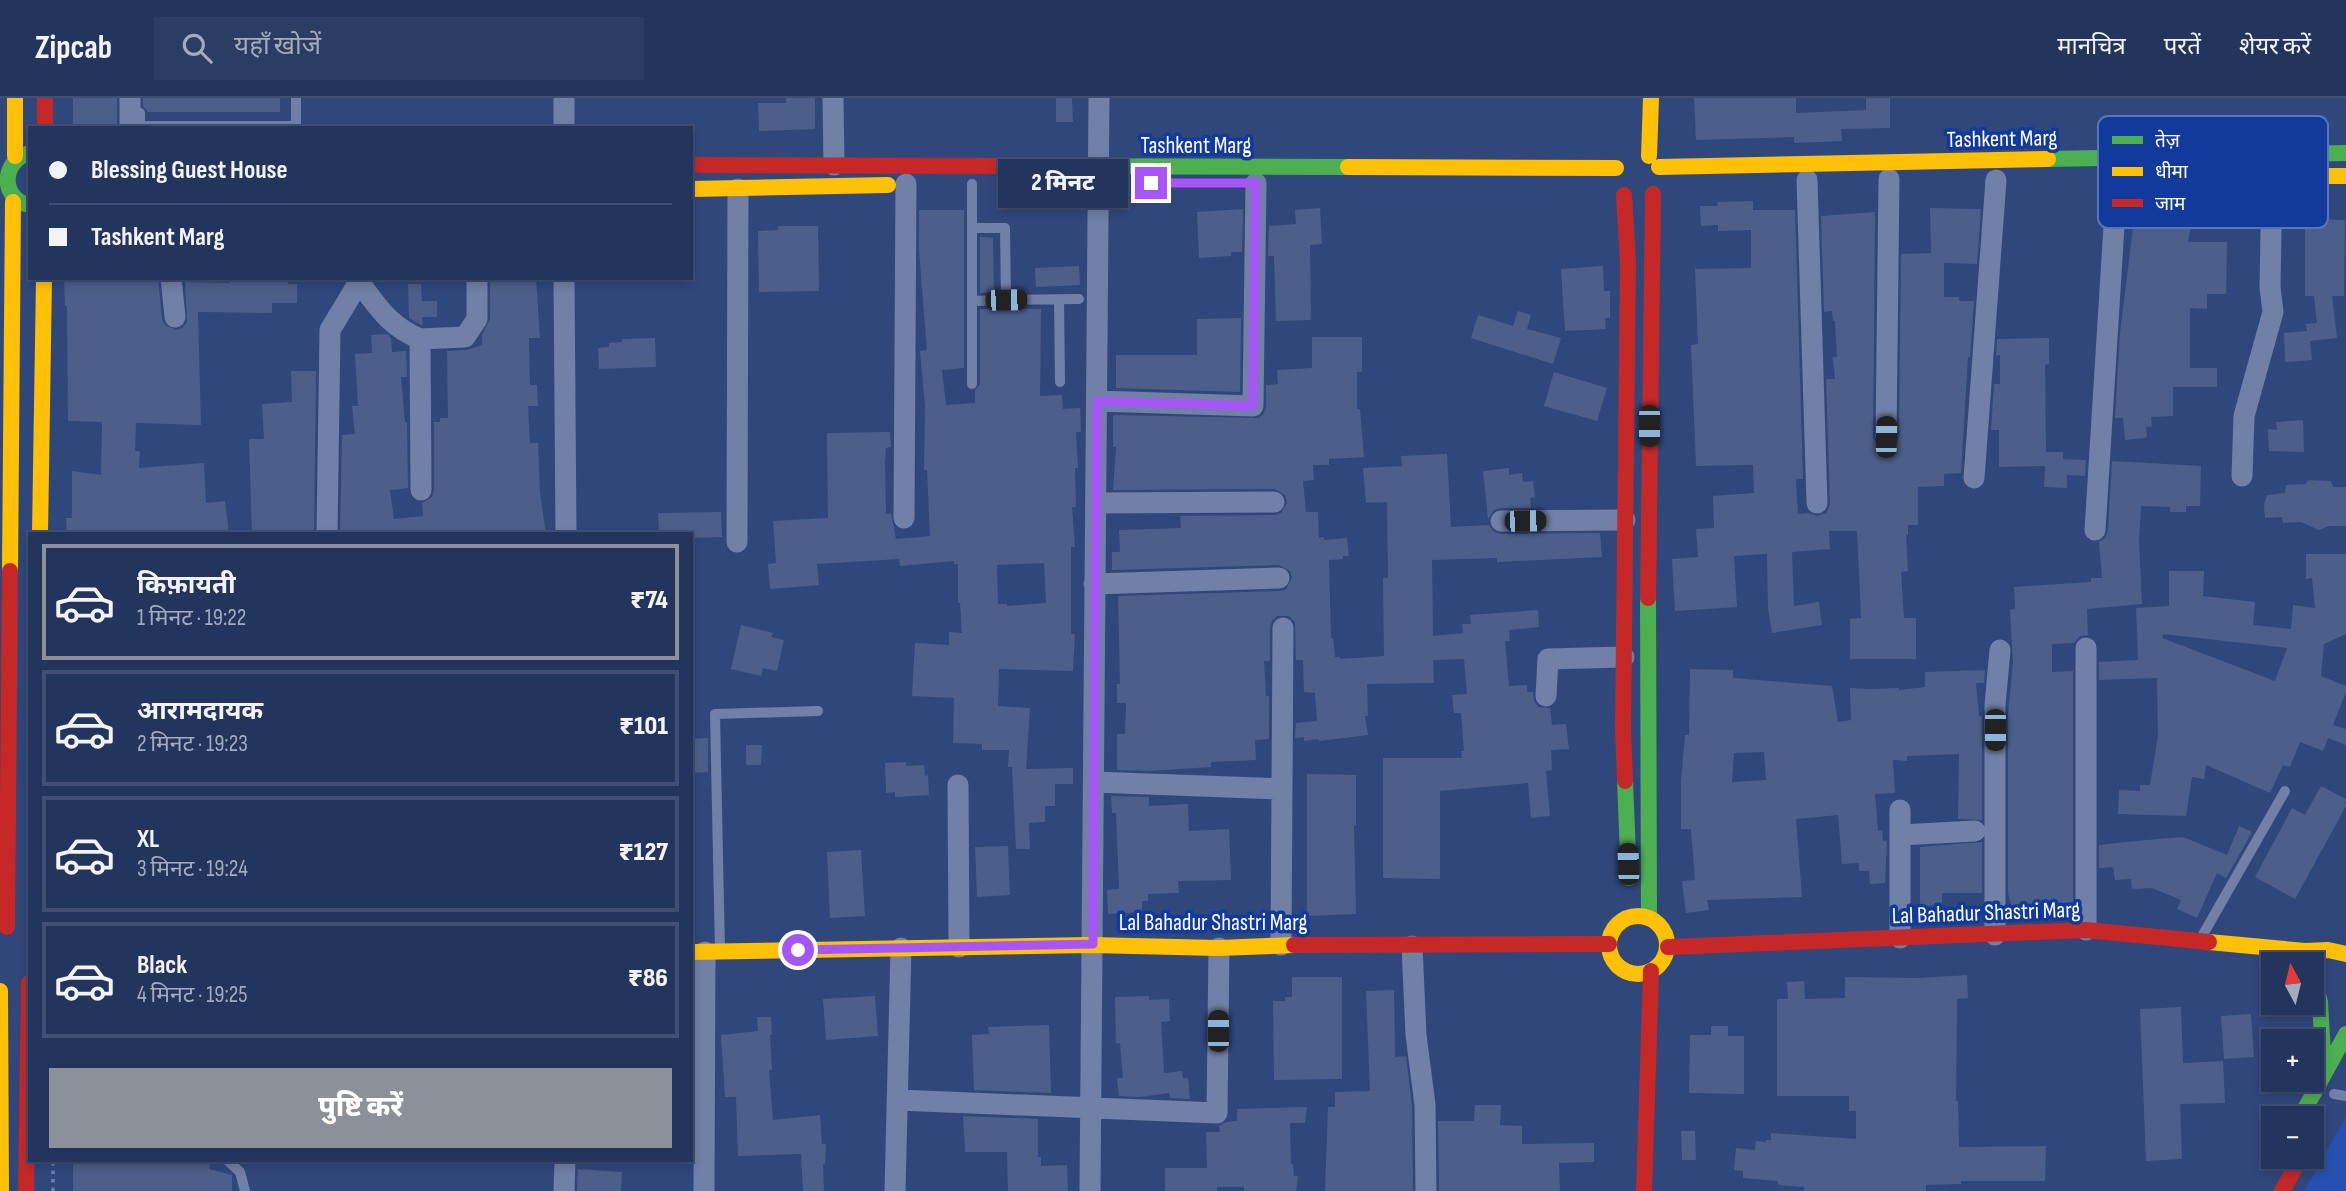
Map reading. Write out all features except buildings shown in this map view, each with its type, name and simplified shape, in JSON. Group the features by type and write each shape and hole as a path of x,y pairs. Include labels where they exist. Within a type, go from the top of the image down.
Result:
{"street":[{"path":"15,98 12,161 1,176 12,198 6,383 3,928 17,925 26,928"},
{"path":"45,98 45,126"},
{"path":"130,98 136,126"},
{"path":"564,98 564,126"},
{"path":"832,98 834,165"},
{"path":"1090,1191 1099,98"},
{"path":"1630,904 1663,930 1668,947 1659,965 1632,980 1615,963 1609,944 1615,927 1630,904 1623,730 1628,263 1638,173 1651,98"},
{"path":"1634,126 1638,173 1649,918"},
{"name":"Tashkent Marg","path":"2328,154 2346,153"},
{"name":"Tashkent Marg","path":"1325,183 2098,160"},
{"name":"Tashkent Marg","path":"693,165 834,165 1098,179 1638,173 1814,180"},
{"path":"2328,176 2346,176"},
{"path":"1886,437 1889,179"},
{"path":"1814,180 1817,503"},
{"path":"1974,478 1996,180"},
{"path":"1097,401 1253,406 1256,183"},
{"path":"693,189 913,184 904,519"},
{"path":"737,542 738,189"},
{"path":"2095,530 2113,228"},
{"path":"2242,476 2244,416 2273,312 2270,287 2271,228"},
{"path":"40,532 48,302 44,280"},
{"path":"171,280 175,317"},
{"path":"327,532 330,330 359,280 381,312 401,331 420,339 465,337 477,319 477,280"},
{"path":"564,280 566,532"},
{"path":"420,339 421,490"},
{"path":"1096,503 1274,502"},
{"path":"1501,521 1625,520"},
{"path":"1094,584 1279,578"},
{"path":"1281,945 1283,628"},
{"path":"2086,648 2086,930"},
{"path":"1996,935 1995,705 2000,650"},
{"path":"1546,696 1548,659 1624,657"},
{"path":"1094,782 1282,789"},
{"path":"958,785 959,947"},
{"path":"1900,810 1900,938"},
{"path":"1900,835 1975,831"},
{"name":"Lal Bahadur Shastri Marg","path":"1668,947 2086,930 2200,941 2269,952"},
{"path":"2315,952 2336,936"},
{"name":"Lal Bahadur Shastri Marg","path":"706,952 1093,944 1219,948 1281,945 1609,944"},
{"path":"1412,946 1416,1035 1425,1105 1426,1191"},
{"path":"895,1191 901,948"},
{"path":"898,1100 1217,1113 1219,948"},
{"name":"Lal Bahadur Shastri Marg","path":"2323,952 2328,950 2346,954"},
{"path":"704,1191 698,1122 706,952"},
{"path":"2324,965 2330,967"},
{"path":"1644,1191 1651,971"},
{"path":"0,982 19,986 28,983"},
{"path":"0,991 1,1191"},
{"path":"2324,1073 2346,1034"},
{"path":"26,1191 28,1153"},
{"path":"564,1191 565,1162"},
{"path":"2282,1191 2294,1169"}],"lane":[{"path":"136,126 140,98"},
{"path":"296,98 296,126"},
{"path":"972,384 973,184"},
{"path":"972,228 1005,229 1006,300"},
{"path":"1059,299 1060,382"},
{"path":"972,301 1080,299"},
{"path":"706,952 715,713 818,711"},
{"path":"2200,941 2285,791"},
{"path":"229,1162 240,1172 245,1191"}],"path":[{"path":"53,1162 53,1191"}],"shaded area":[{"path":"2346,1117 2346,1191 2304,1191 2316,1169 2324,1169 2324,1156"}],"traffic: fast":[{"path":"2328,153 2346,153"},
{"path":"28,154 14,163 8,179 13,195 28,205"},
{"path":"2048,159 2098,158"},
{"path":"1022,166 1348,167"},
{"path":"1648,598 1649,918"},
{"path":"1625,781 1629,878"},
{"path":"2321,1015 2322,1029"},
{"path":"2307,1106 2346,1034"}],"traffic: slow":[{"path":"15,98 15,156"},
{"path":"1649,156 1651,98"},
{"path":"1659,167 2048,159"},
{"path":"1348,167 1616,168"},
{"path":"2328,176 2346,176"},
{"path":"693,189 888,185"},
{"path":"10,571 13,202"},
{"path":"40,532 44,280"},
{"path":"1638,916 1649,918 1662,929 1667,945 1665,956 1654,969 1638,974 1627,972 1614,961 1609,945 1611,934 1622,921 1638,916"},
{"path":"2209,942 2305,951 2328,950 2346,954"},
{"path":"693,952 1092,945 1219,948 1294,945"},
{"path":"0,991 1,1191"}],"traffic: jam":[{"path":"45,98 45,126"},
{"path":"693,165 1022,166"},
{"path":"1648,598 1653,194"},
{"path":"1624,195 1628,263 1623,730 1625,781"},
{"path":"7,927 10,571"},
{"path":"1668,947 2086,930 2209,942"},
{"path":"1294,945 1609,944"},
{"path":"1644,1191 1651,971"},
{"path":"26,1191 28,1052"},
{"path":"2282,1191 2294,1169"}],"route":[{"path":"798,950 1093,944 1097,401 1253,406 1256,183 1151,183"}]}
